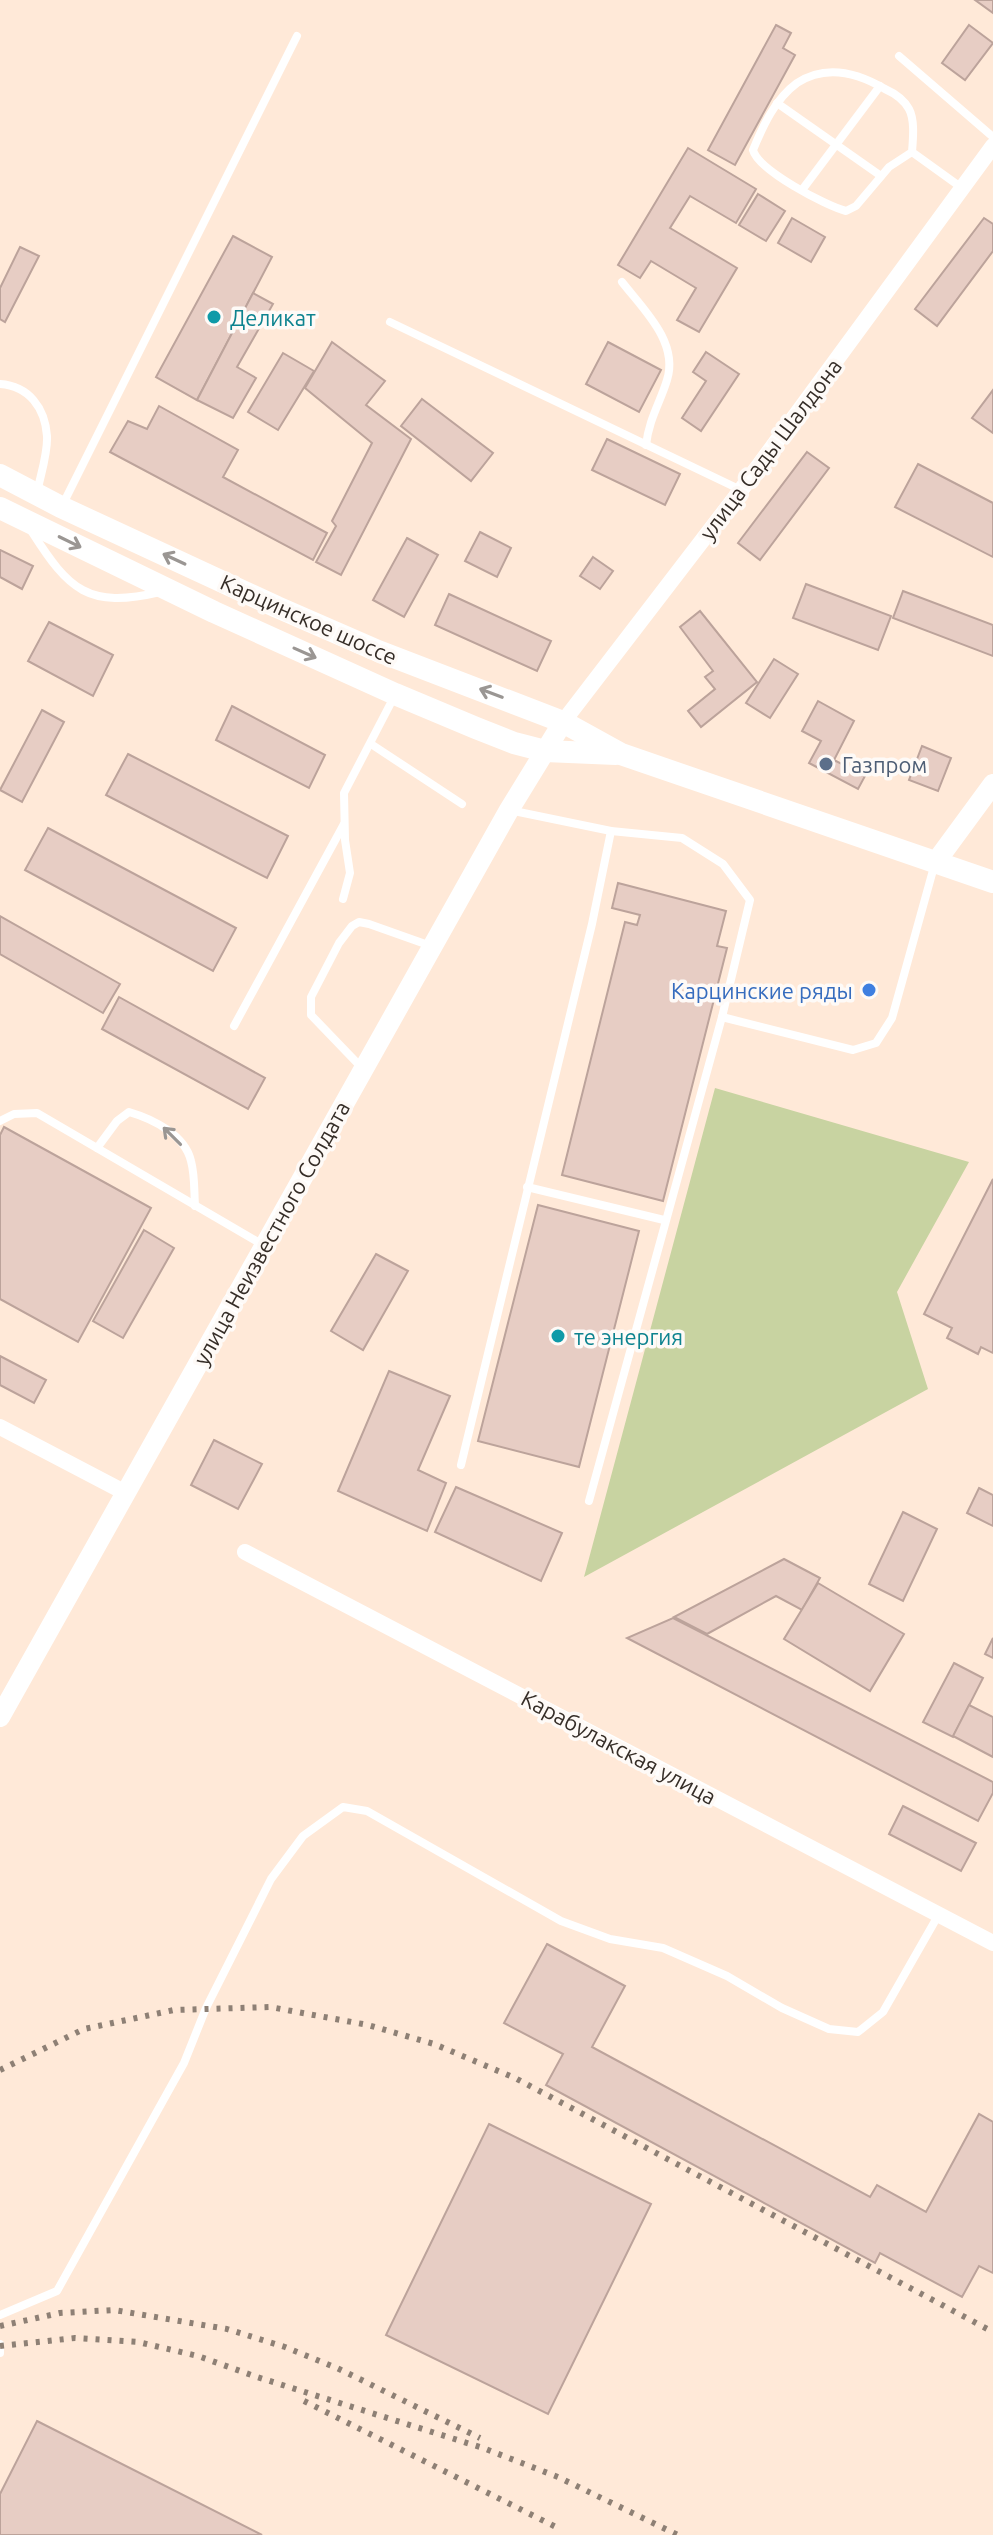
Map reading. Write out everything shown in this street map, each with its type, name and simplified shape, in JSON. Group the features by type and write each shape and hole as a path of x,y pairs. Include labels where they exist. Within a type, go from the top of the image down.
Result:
{"main road":[{"name":"Карцинское шоссе","path":"0,475 61,507 378,651 563,722 621,754 993,882"},
{"name":"Карцинское шоссе","path":"0,508 395,694 514,743 545,751 621,754"}],"street":[{"name":"улица Сады Шалдона","path":"545,751 563,722 741,490 993,146"},
{"name":"улица Неизвестного Солдата","path":"0,1717 432,946 545,751"},
{"path":"935,863 993,784"},
{"path":"0,1427 126,1493"},
{"name":"Карабулакская улица","path":"245,1552 993,1943"}],"lane":[{"path":"61,507 297,36"},
{"path":"899,56 993,137"},
{"path":"832,72 864,77 896,95 909,108 912,152 899,158 856,206 846,211 834,208 802,190 754,157 753,150 777,103 796,84 816,74 832,72"},
{"path":"802,190 880,86"},
{"path":"777,103 881,176"},
{"path":"912,152 962,188"},
{"path":"622,282 663,335 668,358 669,376 649,423 646,445"},
{"path":"390,322 741,490"},
{"path":"0,384 22,390 36,401 41,414 47,437 37,494"},
{"path":"24,519 61,573 69,582 91,595 114,599 169,590"},
{"path":"343,899 350,873 344,793 395,694"},
{"path":"371,744 462,804"},
{"path":"509,810 611,831 682,838 723,864 750,900 722,1017 589,1501"},
{"path":"234,1026 344,824"},
{"path":"461,1465 592,924 611,831"},
{"path":"722,1017 853,1050 876,1043 892,1018 935,863"},
{"path":"363,1069 311,1015 311,997 339,943 359,922 432,946"},
{"path":"97,1148 117,1121 129,1112 145,1116 170,1131 191,1157 195,1206"},
{"path":"0,1121 14,1114 37,1113 264,1245"},
{"path":"527,1187 664,1220"},
{"path":"0,2315 57,2291 184,2063 206,2008 271,1879 303,1836 343,1807 367,1811 561,1921 610,1939 663,1948 727,1976 782,2008 829,2029 858,2032 883,2012 939,1914"},
{"path":"0,2344 0,2353"}],"green space":[{"path":"715,1088 969,1162 897,1292 928,1389 584,1577"}],"building":[{"path":"975,0 993,0 993,13"},
{"path":"776,25 791,33 783,48 795,55 735,165 708,150"},
{"path":"969,25 993,43 965,80 942,63"},
{"path":"688,148 756,189 736,223 690,196 670,228 737,268 699,332 677,320 696,288 651,261 640,278 618,265"},
{"path":"758,194 785,211 766,241 739,225"},
{"path":"792,218 825,237 811,262 778,243"},
{"path":"984,218 993,224 993,251 937,326 915,309"},
{"name":"Деликат","path":"233,236 272,257 197,400 156,377"},
{"path":"20,247 39,256 5,322 0,319 0,288"},
{"path":"253,293 273,304 237,367 256,378 233,418 197,400"},
{"path":"332,342 385,381 366,405 411,439 341,575 316,562 336,526 332,521 372,443 305,388"},
{"path":"608,342 661,370 639,412 586,384"},
{"path":"706,352 739,374 701,431 682,418 706,381 693,372"},
{"path":"283,353 314,371 278,430 248,412"},
{"path":"993,390 993,433 972,418"},
{"path":"422,399 493,453 471,481 401,426"},
{"path":"159,406 238,450 223,477 327,533 313,560 110,452 128,421 147,429"},
{"path":"607,439 680,474 665,505 592,470"},
{"path":"807,452 829,468 760,560 738,543"},
{"path":"918,464 993,503 993,557 895,507"},
{"path":"480,532 511,548 497,577 465,561"},
{"path":"407,538 438,555 404,617 373,600"},
{"path":"0,550 33,566 22,589 0,577"},
{"path":"593,557 613,571 600,589 580,576"},
{"path":"806,584 891,616 878,650 793,618"},
{"path":"903,591 993,625 993,656 893,618"},
{"path":"449,594 551,641 537,671 435,625"},
{"path":"700,611 757,682 701,727 688,711 715,689 705,677 713,671 680,627"},
{"path":"49,622 113,655 93,696 28,661"},
{"path":"774,659 798,674 770,718 746,703"},
{"path":"818,701 854,721 834,760 865,776 858,789 809,763 821,741 802,731"},
{"path":"232,706 325,755 309,788 216,740"},
{"path":"42,710 64,722 22,802 0,790"},
{"path":"922,746 951,758 938,791 909,780"},
{"path":"128,754 288,836 267,878 106,795"},
{"path":"48,828 236,928 213,971 25,870"},
{"path":"618,883 726,911 717,946 727,948 663,1201 562,1175 625,922 637,925 640,915 612,908"},
{"path":"0,916 120,984 103,1013 0,954"},
{"path":"119,997 265,1078 248,1109 102,1029"},
{"path":"4,1127 151,1208 78,1342 0,1299 0,1135"},
{"path":"993,1179 993,1353 981,1347 978,1354 947,1338 952,1328 924,1314"},
{"name":"те энергия","path":"538,1205 639,1231 579,1467 478,1441"},
{"path":"144,1230 174,1248 123,1338 93,1321"},
{"path":"376,1254 408,1271 363,1350 331,1331"},
{"path":"0,1356 46,1380 34,1403 0,1385"},
{"path":"389,1371 450,1396 418,1470 446,1483 427,1531 338,1491"},
{"path":"214,1440 262,1464 238,1509 191,1485"},
{"path":"456,1487 562,1533 541,1581 435,1532"},
{"path":"979,1488 993,1495 993,1526 967,1513"},
{"path":"903,1512 937,1529 903,1601 869,1584"},
{"path":"784,1559 820,1578 802,1610 776,1596 707,1634 674,1617"},
{"path":"818,1583 904,1634 870,1691 784,1639"},
{"path":"673,1618 993,1782 993,1793 978,1821 627,1638"},
{"path":"993,1638 993,1658 985,1654"},
{"path":"954,1663 983,1678 953,1737 923,1722"},
{"path":"969,1705 993,1717 993,1757 953,1736"},
{"path":"903,1806 976,1843 961,1871 889,1834"},
{"path":"547,1944 625,1986 592,2047 870,2197 877,2185 926,2212 979,2114 993,2122 993,2273 979,2266 962,2297 880,2253 875,2263 546,2085 563,2054 504,2023"},
{"path":"489,2124 651,2204 548,2414 386,2335"},
{"path":"37,2421 262,2535 0,2535 0,2494"}],"railway":[{"path":"0,2070 84,2029 174,2010 270,2007 368,2025 434,2044 515,2078 993,2332"},
{"path":"0,2326 60,2313 114,2310 227,2329 285,2347 337,2368 480,2438"},
{"path":"0,2346 75,2338 138,2342 198,2356 483,2448 558,2477 678,2535"},
{"path":"304,2401 556,2527"}],"place":[{"name":"Деликат","path":"214,317"},
{"name":"Газпром","path":"826,764"},
{"name":"Карцинские ряды","path":"869,990"},
{"name":"те энергия","path":"558,1336"}]}
